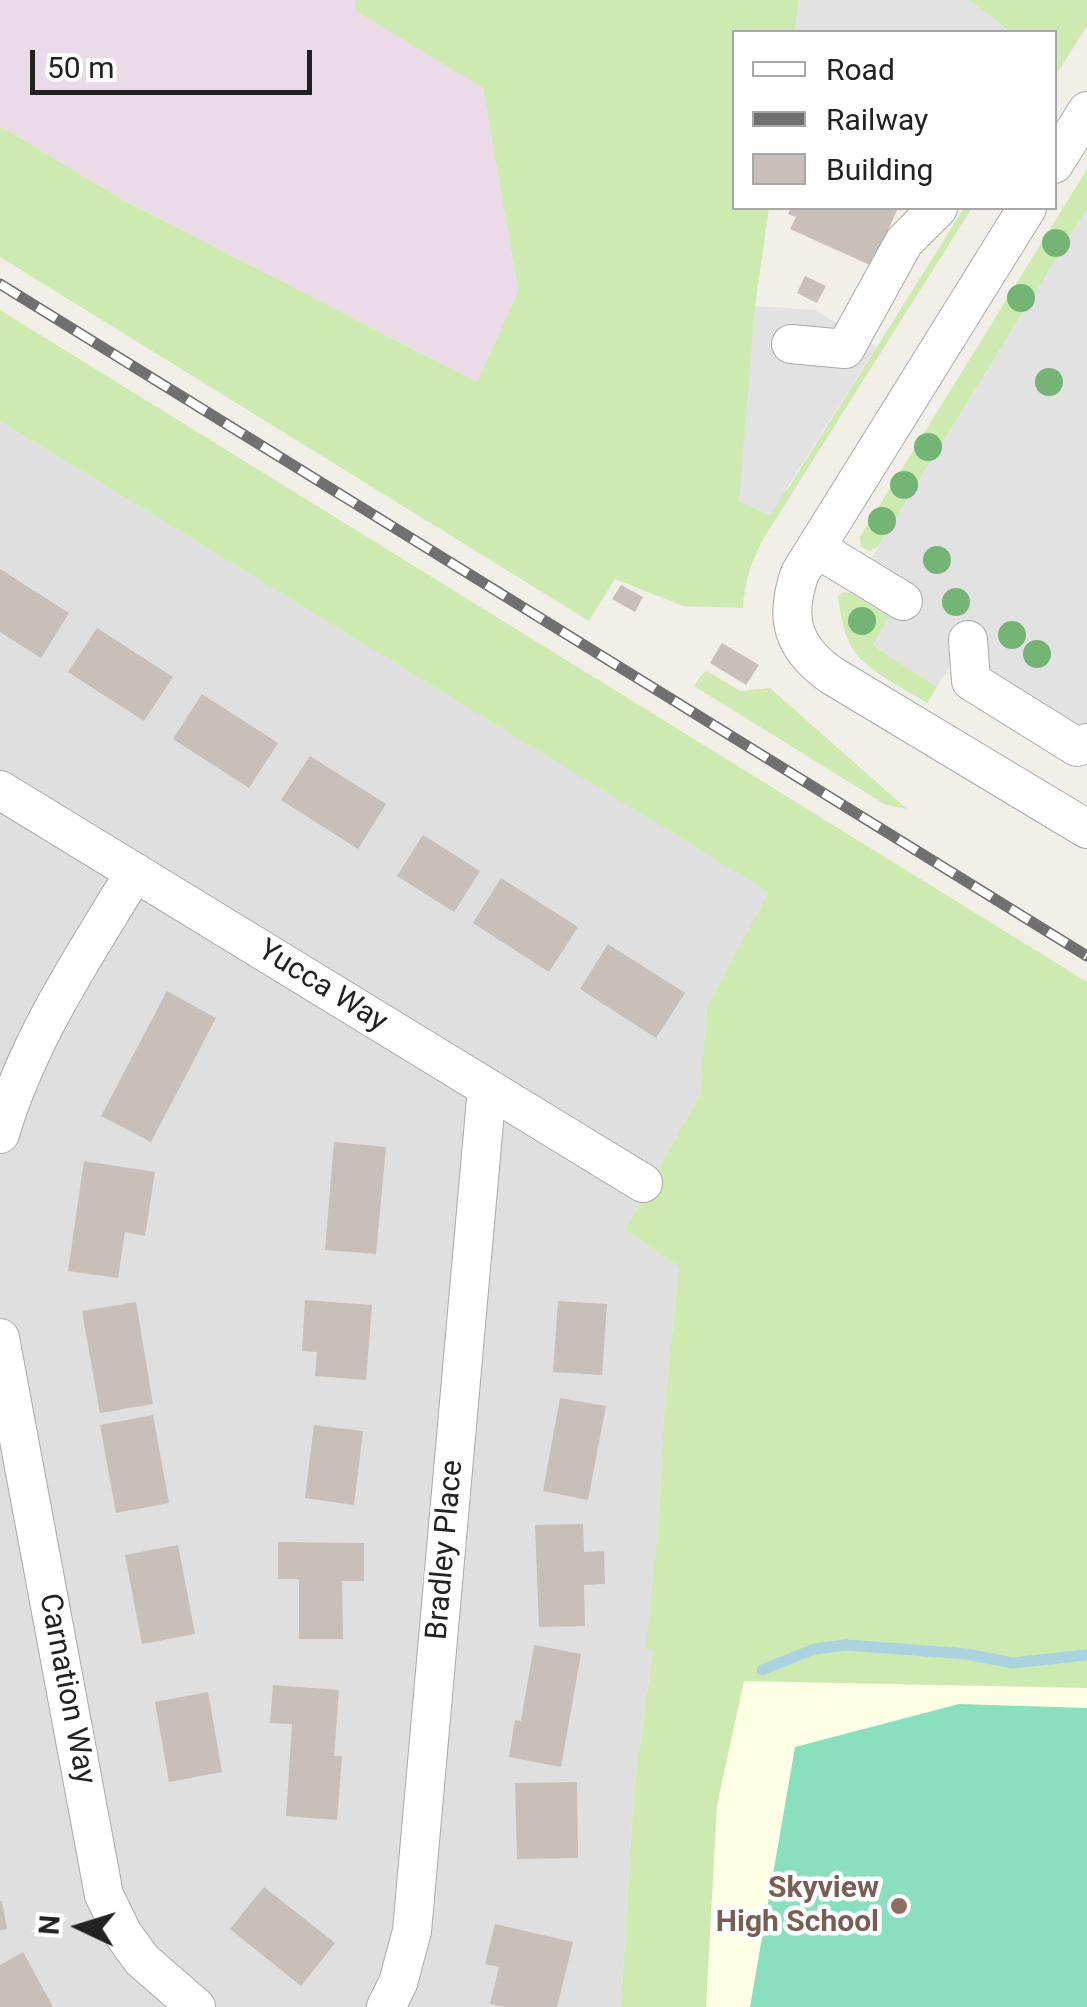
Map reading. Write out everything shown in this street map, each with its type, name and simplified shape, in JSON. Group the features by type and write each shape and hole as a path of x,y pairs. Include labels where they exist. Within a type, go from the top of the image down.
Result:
{"street":[{"path":"790,344 845,349 904,242 936,210"},
{"path":"1026,210 800,573 792,595 792,619 798,642 812,661 831,675 1087,828"},
{"path":"816,548 902,601"},
{"path":"968,640 971,681 1077,747 1087,743"},
{"name":"Yucca Way","path":"0,790 642,1184"},
{"path":"0,1134 11,1097 52,1010 135,872"},
{"name":"Bradley Place","path":"386,2007 398,1982 412,1931 486,1088"},
{"name":"Carnation Way","path":"0,1338 104,1895 123,1934 142,1960 196,2007"}],"shaded area":[{"path":"0,0 355,0 357,11 483,88 518,291 477,382 116,196 0,126"},
{"path":"799,0 969,0 1007,30 795,30"},
{"path":"1087,209 1087,752 953,661 937,687 873,645 889,617 850,593"},
{"path":"755,306 815,310 876,347 770,515 739,502"},
{"path":"0,421 770,892 707,1006 700,1094 625,1230 679,1267 647,1649 653,1649 634,1788 621,2007 0,2007"},
{"name":"Skyview High School","path":"744,1681 1087,1688 1087,2007 706,2007 717,1805"}],"green space":[{"path":"355,0 799,0 795,30 732,30 732,210 769,210 755,306 787,490 963,210 971,210 762,541 749,574 743,608 683,606 615,579 589,621 0,257 0,126 116,196 477,382 518,291 483,88 356,11"},
{"path":"969,0 1087,0 1087,26 1057,73 1057,30 1007,30"},
{"path":"1087,169 1087,209 878,547 869,551 861,547 860,537"},
{"path":"0,310 1087,982 1087,1688 744,1681 717,1805 706,2007 621,2007 634,1788 653,1650 646,1649 679,1267 625,1230 700,1094 707,1006 769,892 0,421"},
{"path":"844,592 890,617 873,645 937,687 927,703 879,674 854,651 840,610 838,596"},
{"path":"707,671 740,691 770,688 907,809 886,805 694,686"},
{"name":"Skyview High School","path":"959,1704 1087,1708 1087,2007 750,2007 795,1747"}],"building":[{"path":"790,210 897,210 872,266 790,229 796,217 788,214"},
{"path":"805,276 826,286 817,303 797,293"},
{"path":"0,569 69,613 41,658 0,632"},
{"path":"621,585 643,597 635,612 612,599"},
{"path":"97,628 173,677 144,721 68,672"},
{"path":"722,643 759,665 746,685 710,663"},
{"path":"202,694 278,743 249,788 173,739"},
{"path":"310,756 386,804 358,849 281,800"},
{"path":"423,835 480,871 454,912 397,876"},
{"path":"501,878 578,927 549,972 473,923"},
{"path":"608,944 685,993 656,1038 580,989"},
{"path":"167,991 216,1018 151,1142 101,1116"},
{"path":"334,1142 386,1147 376,1254 325,1250"},
{"path":"84,1161 155,1172 145,1236 125,1232 118,1278 68,1271"},
{"path":"305,1300 372,1305 366,1380 315,1376 317,1352 302,1351"},
{"path":"558,1301 607,1304 602,1375 553,1372"},
{"path":"136,1302 153,1404 100,1413 82,1311"},
{"path":"560,1398 606,1406 588,1500 543,1491"},
{"path":"153,1415 169,1503 116,1513 100,1425"},
{"path":"314,1425 363,1431 354,1505 305,1498"},
{"path":"583,1524 584,1552 604,1551 605,1584 584,1585 585,1626 539,1627 535,1525"},
{"path":"278,1542 364,1543 364,1581 342,1581 343,1639 299,1639 299,1579 278,1579"},
{"path":"178,1545 195,1634 142,1644 125,1555"},
{"path":"534,1645 581,1654 561,1767 509,1757 515,1720 521,1721"},
{"path":"273,1685 339,1690 334,1756 342,1756 337,1820 286,1816 292,1724 270,1723"},
{"path":"208,1692 222,1772 169,1782 155,1702"},
{"path":"577,1782 578,1858 517,1859 515,1783"},
{"path":"264,1887 335,1943 301,1986 230,1929"},
{"path":"0,1901 7,1929 0,1930"},
{"path":"495,1924 573,1942 557,2007 490,2004 499,1967 485,1964"},
{"path":"23,1952 53,2007 0,2007 0,1965"}],"waterway":[{"path":"762,1670 814,1649 846,1645 967,1654 1012,1663 1087,1655"}],"railway":[{"path":"0,284 1087,956"}],"place":[{"name":"Skyview High School","path":"899,1906"}]}
